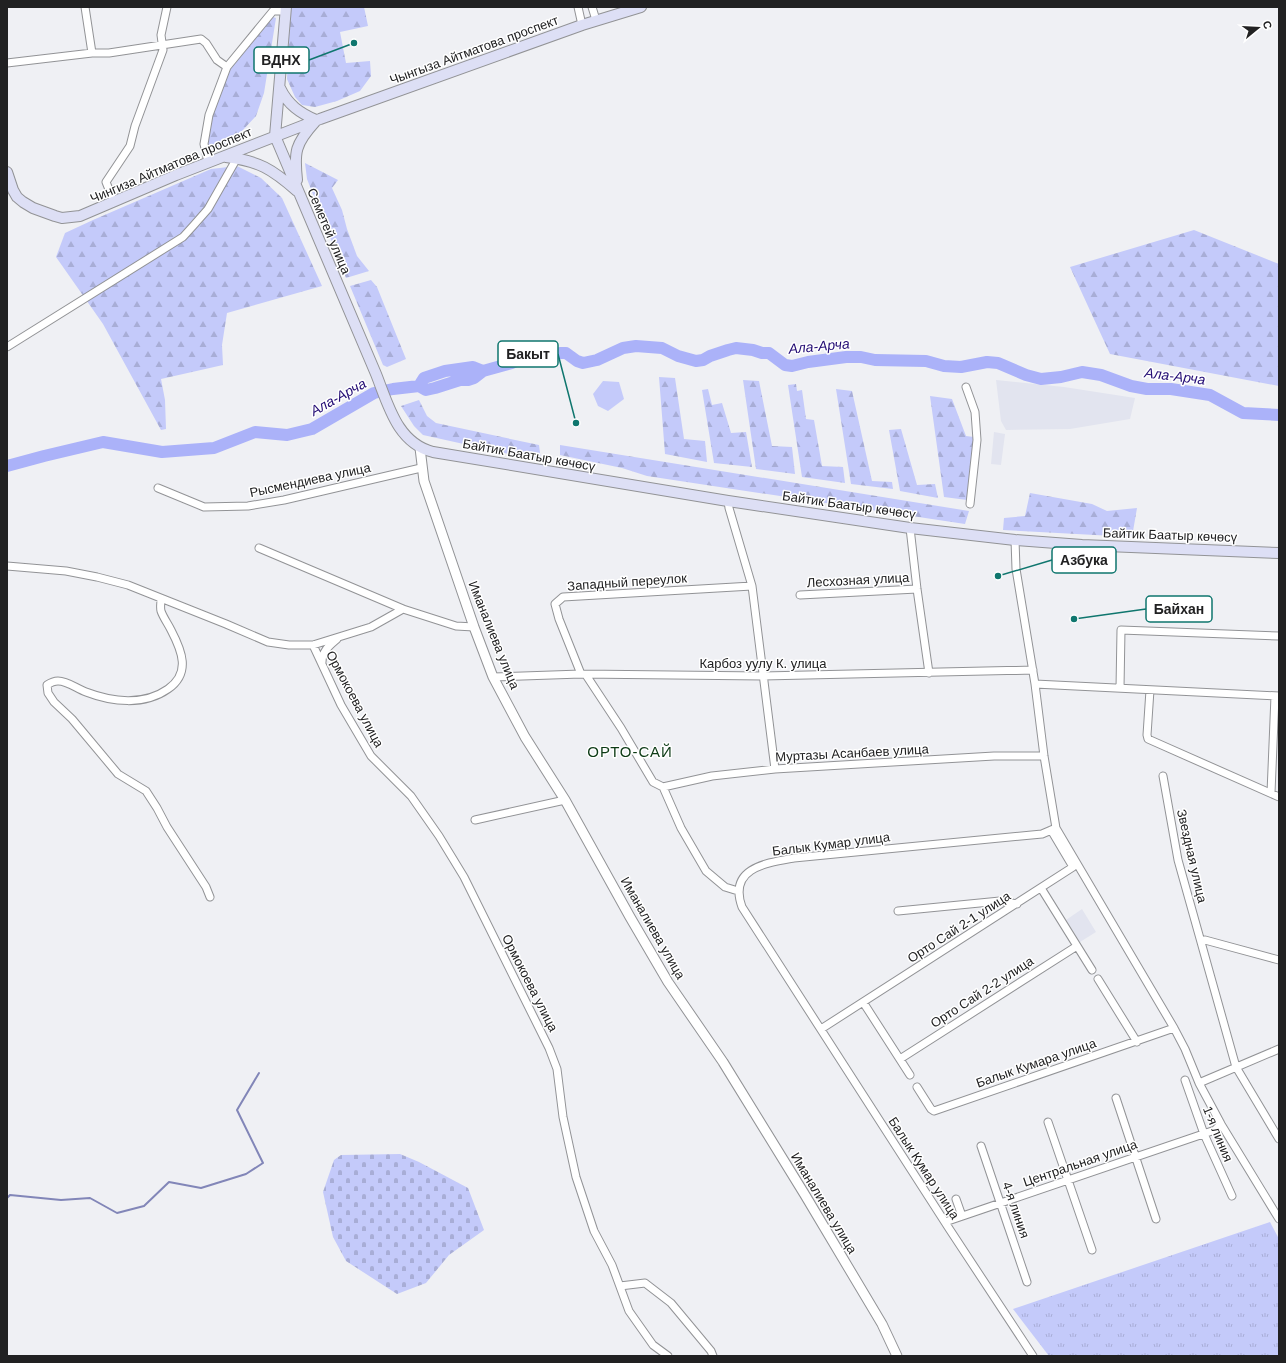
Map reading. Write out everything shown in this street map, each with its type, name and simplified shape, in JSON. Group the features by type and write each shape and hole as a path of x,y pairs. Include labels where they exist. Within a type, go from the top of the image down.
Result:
{"main road":[{"name":"Чынгыза Айтматова проспект","path":"316,120 596,20 641,7"},
{"name":"Семетей улица","path":"286,9 275,136 392,413 400,429 408,439 420,448"},
{"path":"280,88 284,97 293,107 306,116 316,120 301,139 296,152 295,158 298,192"},
{"name":"Чингиза Айтматова проспект","path":"7,172 17,197 33,208 62,218 72,218 91,212 176,175 316,120"},
{"path":"225,156 251,161 266,167 298,192"},
{"name":"Байтик Баатыр көчөсү","path":"420,448 445,454 910,528 1015,540 1082,545 1279,553"}],"street":[{"path":"84,7 92,53"},
{"path":"114,202 106,182 130,146 135,126 163,50 161,35 167,7"},
{"path":"578,7 582,25"},
{"path":"592,7 596,20"},
{"path":"208,162 204,144 208,115 227,67 273,11 286,9"},
{"path":"7,63 92,53 109,53 201,39 206,43 217,60 227,67"},
{"path":"7,347 183,236 208,209 237,158"},
{"path":"966,387 975,412 977,440 970,504"},
{"name":"Иманалиева улица","path":"420,448 421,468 428,492 474,627 494,677 525,736 565,800 668,982 720,1056 882,1324 897,1356"},
{"name":"Рысмендиева улица","path":"158,488 204,507 248,506 291,498 421,468"},
{"path":"728,500 752,586 775,768"},
{"name":"Лесхозная улица","path":"910,528 928,673"},
{"path":"1015,540 1016,569 1036,684 1053,829 1174,1028 1185,1049 1199,1083 1279,1218"},
{"path":"259,548 403,608 456,626 474,627"},
{"path":"7,566 66,571 128,585 268,642 290,645 313,644 371,627 403,608"},
{"name":"Западный переулок","path":"584,675 559,619 556,604 563,597 752,586"},
{"name":"Лесхозная улица","path":"800,595 917,589"},
{"path":"161,599 161,611 176,641 183,667 174,685 154,697 136,701 103,697 58,681 52,682 47,685 46,688 54,702 72,719 118,774 146,791 157,808 166,827 206,887 210,897"},
{"path":"1120,688 1121,630 1279,636"},
{"path":"322,663 322,656 325,650 338,637"},
{"name":"Ормокоева улица","path":"313,644 341,705 371,756 411,796 439,836 464,877 549,1048 557,1068 563,1117 576,1177 594,1231 612,1265 629,1311 653,1345 668,1356"},
{"name":"Карбоз уулу К. улица","path":"494,677 584,675 763,676 1033,670"},
{"path":"584,675 621,728 653,782 663,786 681,828 706,872 725,886 738,891"},
{"path":"1036,684 1277,696 1271,793"},
{"path":"1150,690 1148,739 1279,797"},
{"name":"Муртазы Асанбаев улица","path":"663,786 712,776 775,768 994,756 1044,756"},
{"name":"Звездная улица","path":"1163,776 1178,860 1236,1067 1279,1139"},
{"path":"475,820 565,800"},
{"name":"Орто Сай 2-1 улица","path":"821,1029 1073,867 1053,829"},
{"name":"Балык Кумар улица","path":"1033,1356 742,907 738,891 740,882 750,871 770,862 794,858 1042,834 1053,829"},
{"path":"1041,888 1092,970"},
{"path":"898,911 1000,901 1017,904"},
{"path":"1201,941 1205,940 1279,960"},
{"name":"Орто Сай 2-2 улица","path":"900,1059 1077,946"},
{"path":"1098,979 1137,1042"},
{"path":"863,1002 910,1075"},
{"name":"Балык Кумара улица","path":"917,1087 931,1109 934,1111 1174,1028"},
{"path":"1199,1083 1279,1049"},
{"name":"1-я линия","path":"1185,1080 1204,1134 1232,1196"},
{"path":"1116,1098 1156,1219"},
{"path":"1048,1122 1092,1250"},
{"name":"Центральная улица","path":"945,1222 1204,1134 1215,1130 1222,1124"},
{"name":"4-я линия","path":"981,1146 1027,1282"},
{"path":"956,1199 962,1216"},
{"path":"620,1286 644,1283 650,1287 671,1303 711,1351 713,1356"}],"shaded area":[{"path":"996,380 1064,387 1135,398 1130,419 1070,429 1006,430 1001,421"},
{"path":"994,432 1005,434 1001,465 991,464"},
{"path":"1082,909 1096,932 1080,942 1066,920"}],"green space":[{"path":"290,7 364,7 368,26 340,32 346,63 370,61 371,76 360,91 337,101 315,107 302,105 295,97 287,79"},
{"path":"273,17 276,18 264,93 256,116 242,131 224,145 212,149 208,146 208,137 216,102 229,70"},
{"path":"305,163 338,180 332,188 342,210 357,256 369,271 346,278 307,179"},
{"path":"237,166 261,178 282,198 322,286 227,313 222,345 223,365 161,379 165,400 166,429 161,430 103,324 56,257 65,233 211,169"},
{"path":"1194,230 1279,264 1279,386 1110,354 1070,267"},
{"path":"371,280 377,287 406,359 387,367 383,365 350,286"},
{"path":"659,377 675,378 684,439 705,441 707,462 665,454"},
{"path":"743,380 759,381 772,446 792,447 795,474 756,469"},
{"path":"603,381 619,382 624,399 608,411 598,406 593,394"},
{"path":"796,384 797,391 802,390 806,419 814,420 822,466 843,467 845,483 802,477 788,385"},
{"path":"708,389 712,405 722,403 731,433 746,432 752,467 714,463 702,390"},
{"path":"836,389 852,391 872,481 892,482 893,489 851,484"},
{"path":"930,396 952,399 966,436 974,437 967,500 944,497"},
{"path":"419,400 427,416 436,423 539,445 541,461 423,435 414,426 401,406"},
{"path":"901,429 917,485 935,484 938,498 900,491 889,430"},
{"path":"560,445 969,511 965,524 647,476 622,468 560,455"},
{"path":"1030,493 1092,504 1107,511 1137,508 1132,537 1003,530 1004,518 1025,516"},
{"path":"400,1154 419,1162 468,1188 484,1230 449,1255 426,1283 397,1294 346,1261 333,1237 323,1192 334,1160 341,1155"},
{"path":"1270,1222 1279,1239 1279,1356 1049,1356 1013,1309"}],"waterway":[{"name":"Ала-Арча","path":"7,466 103,442 162,452 214,448 255,432 287,435 312,429 374,393 419,386 424,378 445,371 473,367 483,371 512,363 524,357 561,353 566,353 577,361 583,363 597,360 623,348 636,346 662,348 678,356 696,361 703,360 710,356 736,348 769,353 785,365 792,366 808,362 846,357 861,357 875,360 926,361 944,366 961,367 987,362 998,363 1026,375 1041,379 1061,377 1082,372 1101,375 1131,386 1147,389 1171,389 1210,395 1243,413 1279,415"},
{"path":"419,386 426,390 435,388 460,380 474,378 483,371"},
{"path":"7,1198 10,1195 61,1200 90,1198 117,1213 144,1206 169,1182 201,1188 246,1174 263,1163 237,1110 259,1073"}],"place":[{"name":"ВДНХ","path":"354,43"},
{"name":"Бакыт","path":"576,423"},
{"name":"Азбука","path":"998,576"},
{"name":"Байхан","path":"1074,619"}],"district":[{"name":"ОРТО-САЙ","path":"630,751"}]}
